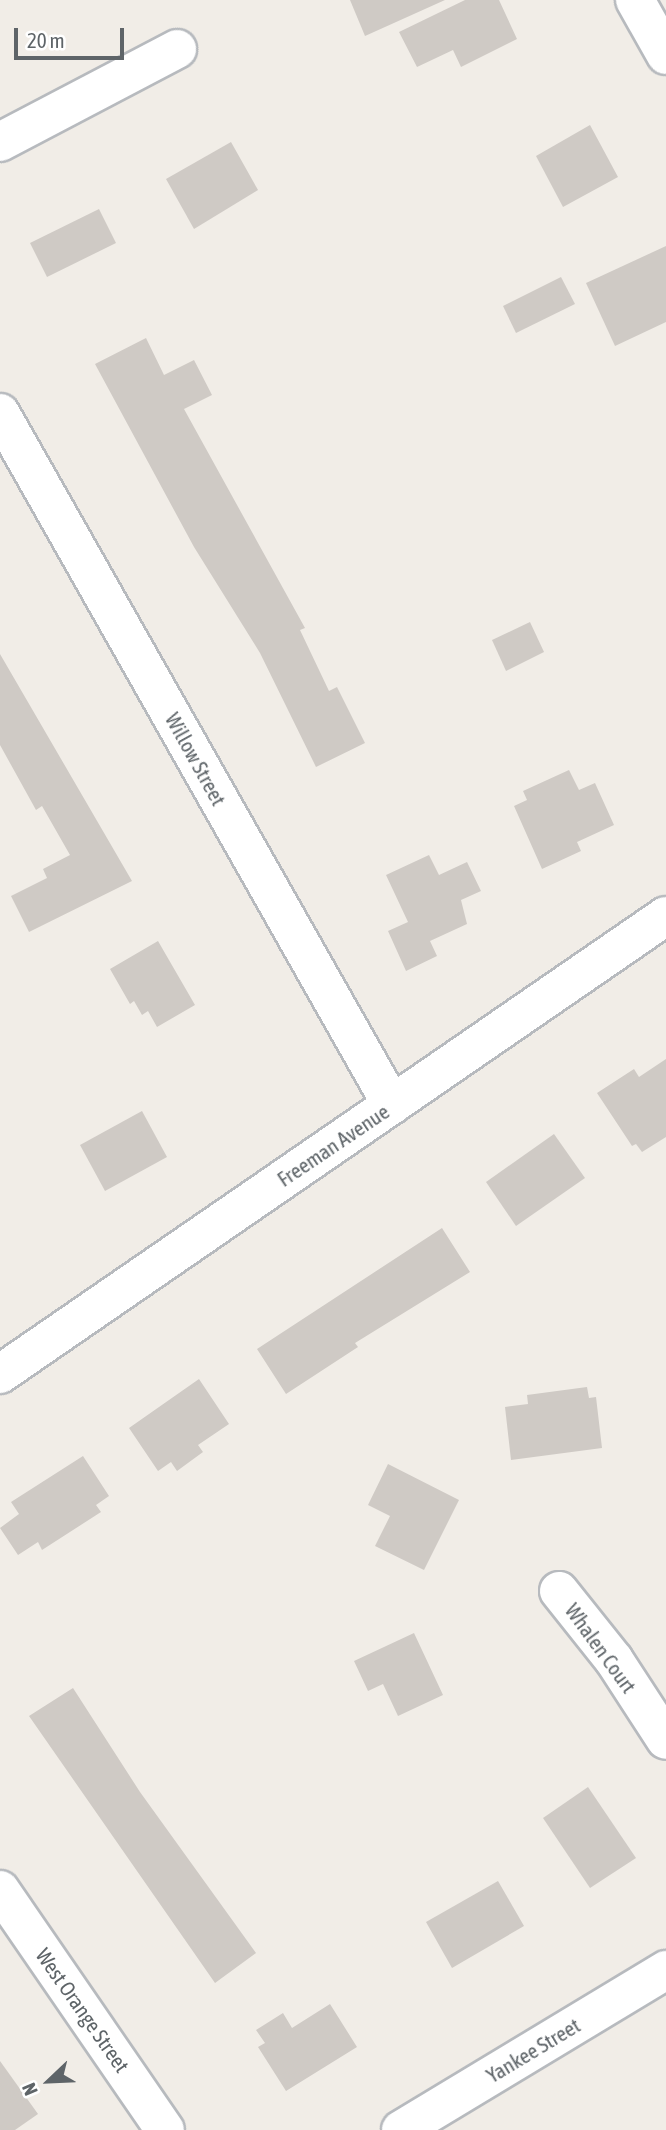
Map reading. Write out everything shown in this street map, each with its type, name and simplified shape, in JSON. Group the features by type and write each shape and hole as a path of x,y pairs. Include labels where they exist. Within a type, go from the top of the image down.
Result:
{"street":[{"path":"635,0 666,55"},
{"path":"0,142 177,49"},
{"name":"Willow Street","path":"0,413 392,1105"},
{"name":"Freeman Avenue","path":"0,1374 666,916"},
{"name":"Whalen Court","path":"559,1591 614,1660 666,1740"},
{"name":"West Orange Street","path":"0,1889 165,2130"},
{"name":"Yankee Street","path":"401,2130 666,1970"}],"building":[{"path":"350,0 445,0 365,36"},
{"path":"465,0 499,0 517,39 461,67 453,50 417,67 399,32"},
{"path":"590,125 618,177 563,207 536,156"},
{"path":"231,142 258,190 194,229 166,179"},
{"path":"99,209 116,243 47,277 30,243"},
{"path":"666,246 666,322 615,346 586,283"},
{"path":"561,277 575,304 516,333 503,306"},
{"path":"146,338 164,375 194,360 212,395 184,409 305,628 300,630 329,691 337,687 365,743 316,767 260,653 194,547 95,364"},
{"path":"530,622 544,652 506,671 492,640"},
{"path":"0,654 132,881 29,932 11,896 47,878 43,869 70,855 42,806 36,810 0,745"},
{"path":"569,770 579,790 595,783 614,825 577,842 581,851 542,869 514,806 527,800 523,791"},
{"path":"429,855 439,875 467,862 481,891 461,900 467,924 430,941 437,956 406,971 388,931 408,922 386,875"},
{"path":"158,941 195,1005 157,1027 148,1011 142,1015 134,1001 130,1004 110,969"},
{"path":"666,1059 666,1137 642,1152 636,1144 632,1146 597,1093 634,1069 639,1077"},
{"path":"142,1111 167,1157 105,1191 80,1145"},
{"path":"554,1134 585,1178 516,1226 486,1182"},
{"path":"442,1228 470,1272 355,1343 358,1347 286,1394 257,1349"},
{"path":"199,1379 229,1424 198,1445 203,1452 177,1471 171,1462 158,1471 129,1428"},
{"path":"587,1387 589,1398 596,1397 602,1448 511,1460 505,1407 528,1404 527,1395"},
{"path":"83,1456 109,1496 96,1505 101,1512 42,1550 38,1542 18,1555 0,1528 19,1514 11,1502"},
{"path":"388,1464 459,1500 424,1570 375,1546 390,1516 368,1505"},
{"path":"414,1633 443,1695 398,1716 383,1684 368,1691 354,1661"},
{"path":"73,1688 140,1792 256,1953 215,1983 29,1716"},
{"path":"588,1787 636,1858 590,1888 543,1818"},
{"path":"498,1881 524,1926 452,1968 426,1922"},
{"path":"330,2004 357,2047 286,2091 258,2047 265,2043 256,2030 283,2013 292,2028"},
{"path":"0,2061 38,2114 15,2130 0,2130"}]}
